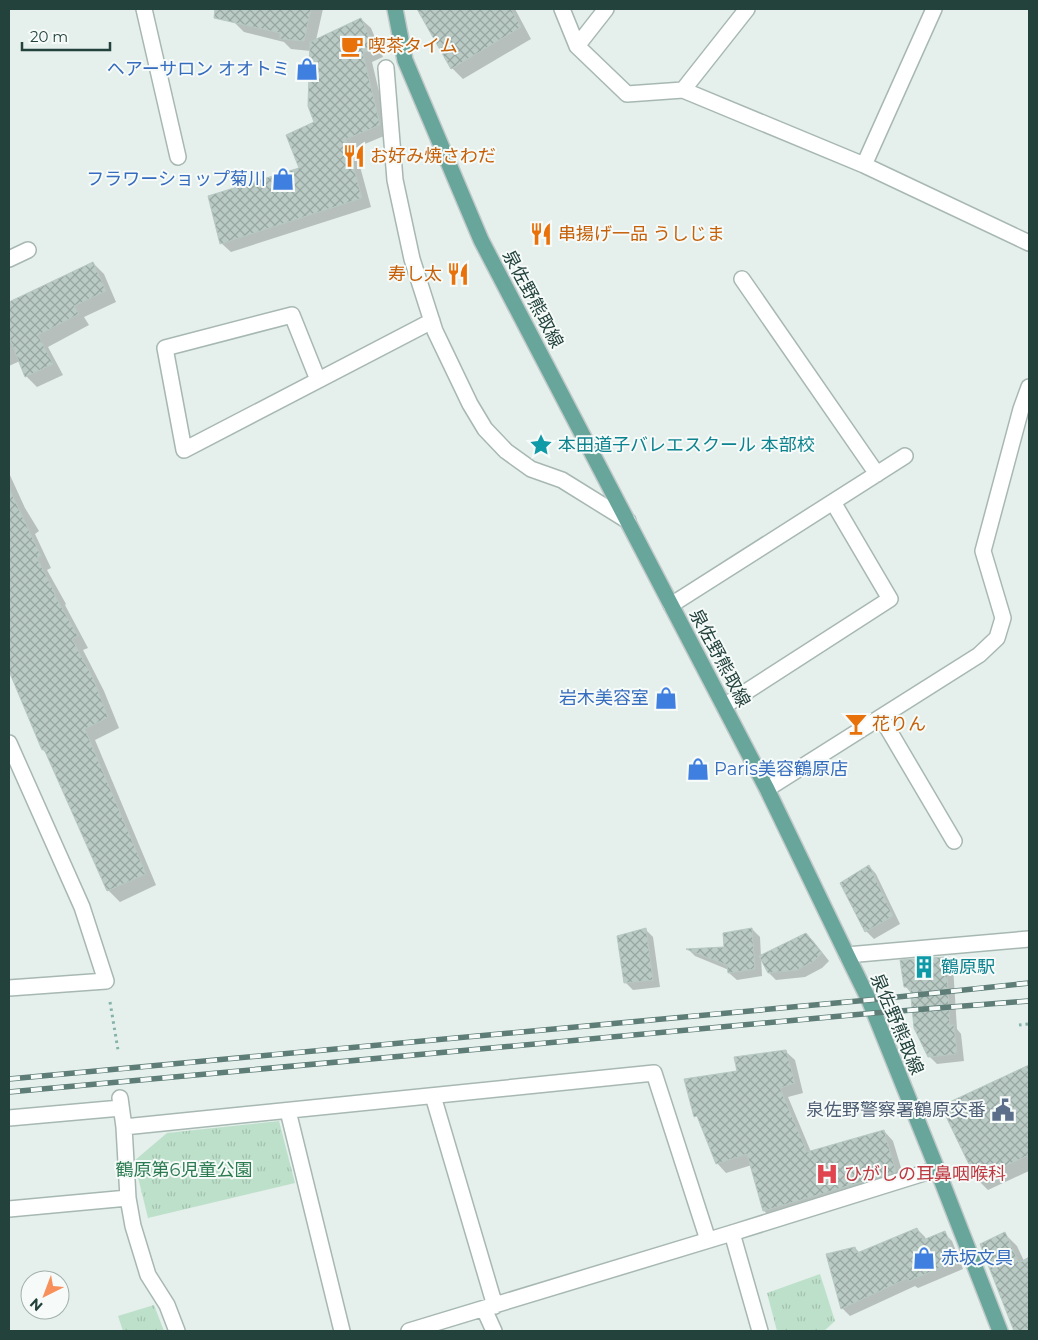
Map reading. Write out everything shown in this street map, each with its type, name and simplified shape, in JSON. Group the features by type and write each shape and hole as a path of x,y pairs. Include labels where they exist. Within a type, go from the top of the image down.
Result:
{"main road":[{"name":"泉佐野熊取線","path":"395,9 405,60 481,240 767,789 847,954 868,1000 937,1169 1000,1331"}],"street":[{"path":"144,9 178,157"},
{"path":"562,9 576,46 627,94 683,90 864,165 1029,243"},
{"path":"576,46 606,9"},
{"path":"683,90 747,9"},
{"path":"864,165 934,9"},
{"path":"386,68 395,180 412,260 434,331 470,404 485,430 506,450 531,469 562,480 628,521"},
{"path":"9,259 28,250"},
{"path":"742,279 877,474"},
{"path":"318,380 292,315 165,348 184,450 432,321"},
{"path":"767,789 979,655 997,638 1003,618 983,551 1021,409 1029,387"},
{"path":"671,605 905,456"},
{"path":"724,706 890,599 832,502"},
{"path":"881,717 954,841"},
{"path":"9,743 82,908 106,981 9,988"},
{"path":"847,954 1029,939"},
{"path":"124,1127 654,1073 708,1240"},
{"path":"433,1096 494,1331"},
{"path":"9,1118 121,1103 132,1226 148,1275 167,1305 178,1331"},
{"path":"288,1111 342,1331"},
{"path":"409,1331 937,1169"},
{"path":"9,1209 128,1198"},
{"path":"732,1233 760,1331"}],"path":[{"path":"106,981 118,1050"},
{"path":"1019,1025 1029,1024"}],"green space":[{"name":"鶴原第6児童公園","path":"279,1121 295,1183 148,1218 134,1161 167,1133"},
{"path":"820,1274 835,1321 824,1331 777,1331 767,1293"},
{"path":"154,1305 164,1331 123,1331 118,1316"}],"building":[{"path":"215,9 311,9 304,41 280,39 280,33 214,18"},
{"path":"417,9 511,9 521,27 451,69"},
{"path":"361,18 375,48 363,53 380,125 346,139 362,198 220,244 208,196 299,168 286,135 314,122 308,106 310,42"},
{"path":"93,262 106,291 74,306 79,314 38,335 53,364 25,377 9,337 9,302"},
{"path":"9,488 41,556 37,558 54,594 78,636 72,639 93,678 108,717 85,729 146,874 107,891 44,749 42,750 9,671"},
{"path":"869,865 893,916 865,932 840,883"},
{"path":"646,928 653,980 624,983 617,936"},
{"path":"752,928 755,969 728,973 727,965 686,949 724,947 723,933"},
{"path":"806,933 822,953 814,961 797,970 768,973 759,956"},
{"path":"946,957 950,1025 954,1025 957,1054 928,1057 914,1028 910,987 904,987 900,960"},
{"path":"786,1050 795,1083 780,1088 807,1152 884,1130 896,1172 763,1211 747,1154 716,1164 697,1116 694,1117 684,1079 737,1071 734,1057"},
{"path":"1029,1065 1029,1155 976,1179 941,1106"},
{"path":"917,1228 923,1240 945,1231 957,1261 909,1281 908,1278 841,1309 826,1254 855,1247 857,1253"},
{"path":"1005,1232 1019,1263 1029,1257 1029,1331 1014,1331 980,1244"}],"railway":[{"path":"9,1079 869,1000 1029,983"},
{"path":"9,1092 874,1013 1029,1001"}],"place":[{"name":"喫茶タイム","path":"352,46"},
{"name":"ヘアーサロン オオトミ","path":"307,69"},
{"name":"お好み焼さわだ","path":"354,156"},
{"name":"フラワーショップ菊川","path":"283,179"},
{"name":"串揚げ一品 うしじま","path":"541,234"},
{"name":"寿し太","path":"458,274"},
{"name":"本田道子バレエスクール 本部校","path":"541,445"},
{"name":"岩木美容室","path":"666,698"},
{"name":"花りん","path":"856,724"},
{"name":"Paris美容鶴原店","path":"698,769"},
{"name":"鶴原駅","path":"924,967"},
{"name":"泉佐野警察署鶴原交番","path":"1003,1110"},
{"name":"ひがしの耳鼻咽喉科","path":"827,1174"},
{"name":"赤坂文具","path":"924,1258"}]}
